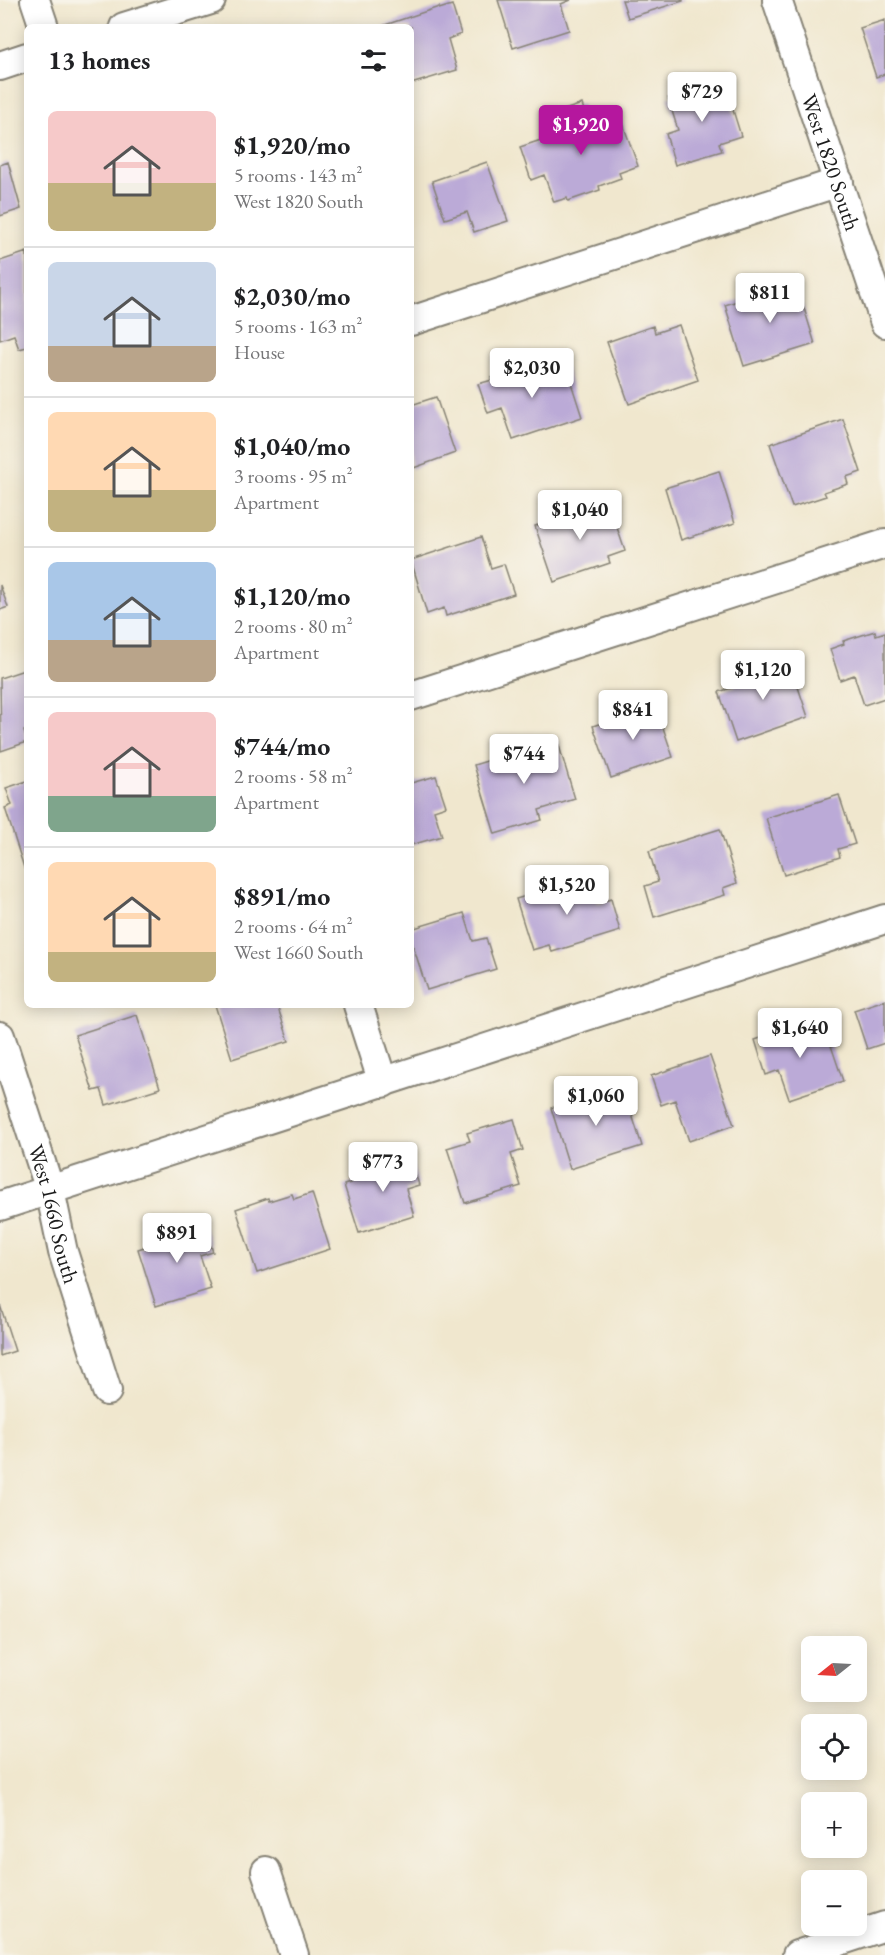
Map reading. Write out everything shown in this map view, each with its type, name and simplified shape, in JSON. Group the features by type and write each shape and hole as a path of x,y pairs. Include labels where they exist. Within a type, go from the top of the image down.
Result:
{"street":[{"path":"35,0 43,24"},
{"path":"134,24 211,0"},
{"name":"West 1820 South","path":"777,0 885,323"},
{"path":"0,66 24,58"},
{"path":"414,320 839,182"},
{"path":"414,695 885,544"},
{"path":"0,1206 885,919"},
{"path":"359,1008 383,1083"},
{"name":"West 1660 South","path":"0,1036 50,1190 63,1252 107,1391"},
{"path":"266,1870 294,1955"},
{"path":"797,1955 885,1926"}],"building":[{"path":"498,0 571,0 561,4 569,30 513,48"},
{"path":"622,0 683,0 683,1 628,18"},
{"path":"452,5 461,34 448,39 457,70 414,83 414,24 388,24 439,7 439,9"},
{"path":"885,20 885,74 876,77 860,28"},
{"path":"724,81 741,136 719,143 722,151 675,165 666,134 678,130 668,98"},
{"path":"582,104 588,123 619,113 638,166 619,173 621,178 599,186 600,190 568,201 567,198 554,202 544,175 531,180 520,147 571,130 564,110"},
{"path":"8,162 21,209 0,216 0,165"},
{"path":"487,162 508,221 474,232 467,212 445,219 432,181"},
{"path":"24,253 24,348 19,349 14,335 0,340 0,261"},
{"path":"796,282 815,344 744,366 725,305"},
{"path":"679,325 698,380 629,404 607,342 653,326 655,333"},
{"path":"546,364 548,370 565,364 582,417 513,440 502,408 488,413 478,384 523,367 524,371"},
{"path":"436,397 455,453 414,468 414,404"},
{"path":"843,419 861,472 846,477 848,484 824,492 826,496 792,507 770,444"},
{"path":"719,471 735,523 681,540 665,488"},
{"path":"608,501 625,551 608,557 610,563 554,582 535,526"},
{"path":"481,537 491,568 504,564 514,594 446,616 444,608 427,614 414,570 414,559"},
{"path":"0,585 8,607 0,610"},
{"path":"875,631 876,635 885,632 885,698 864,705 854,675 840,680 830,649 844,644 843,641"},
{"path":"789,660 808,717 736,742 719,692 736,686 734,678"},
{"path":"24,670 24,743 1,751 0,678"},
{"path":"655,704 673,757 611,778 593,726"},
{"path":"557,739 575,799 539,810 542,820 495,834 474,765"},
{"path":"436,776 446,806 434,810 442,836 414,844 414,782"},
{"path":"24,782 24,868 5,808 12,805 6,788"},
{"path":"839,795 855,844 838,849 840,857 784,875 766,818"},
{"path":"720,829 737,883 723,888 725,895 654,917 645,886 658,882 649,851"},
{"path":"590,877 598,903 611,899 620,931 552,952 549,945 532,950 516,899"},
{"path":"464,913 473,941 486,938 496,969 427,990 414,949 414,928"},
{"path":"885,1000 885,1043 867,1049 854,1010"},
{"path":"216,1008 278,1008 289,1041 232,1059"},
{"path":"137,1015 160,1088 106,1105 101,1089 93,1091 75,1035"},
{"path":"799,1025 802,1032 824,1025 843,1081 789,1099 779,1070 766,1075 755,1040"},
{"path":"710,1056 734,1125 689,1141 675,1100 661,1105 651,1076"},
{"path":"623,1086 642,1146 570,1169 551,1108"},
{"path":"514,1119 523,1150 511,1154 521,1186 465,1203 447,1148 470,1141 467,1133"},
{"path":"409,1153 419,1185 406,1189 414,1216 359,1233 344,1185 365,1178 362,1168"},
{"path":"312,1193 330,1249 257,1273 236,1209 268,1198 269,1201 292,1194 294,1199"},
{"path":"203,1221 213,1252 200,1256 211,1289 156,1306 138,1249 160,1242 158,1235"},
{"path":"0,1305 15,1351 0,1356"}]}
